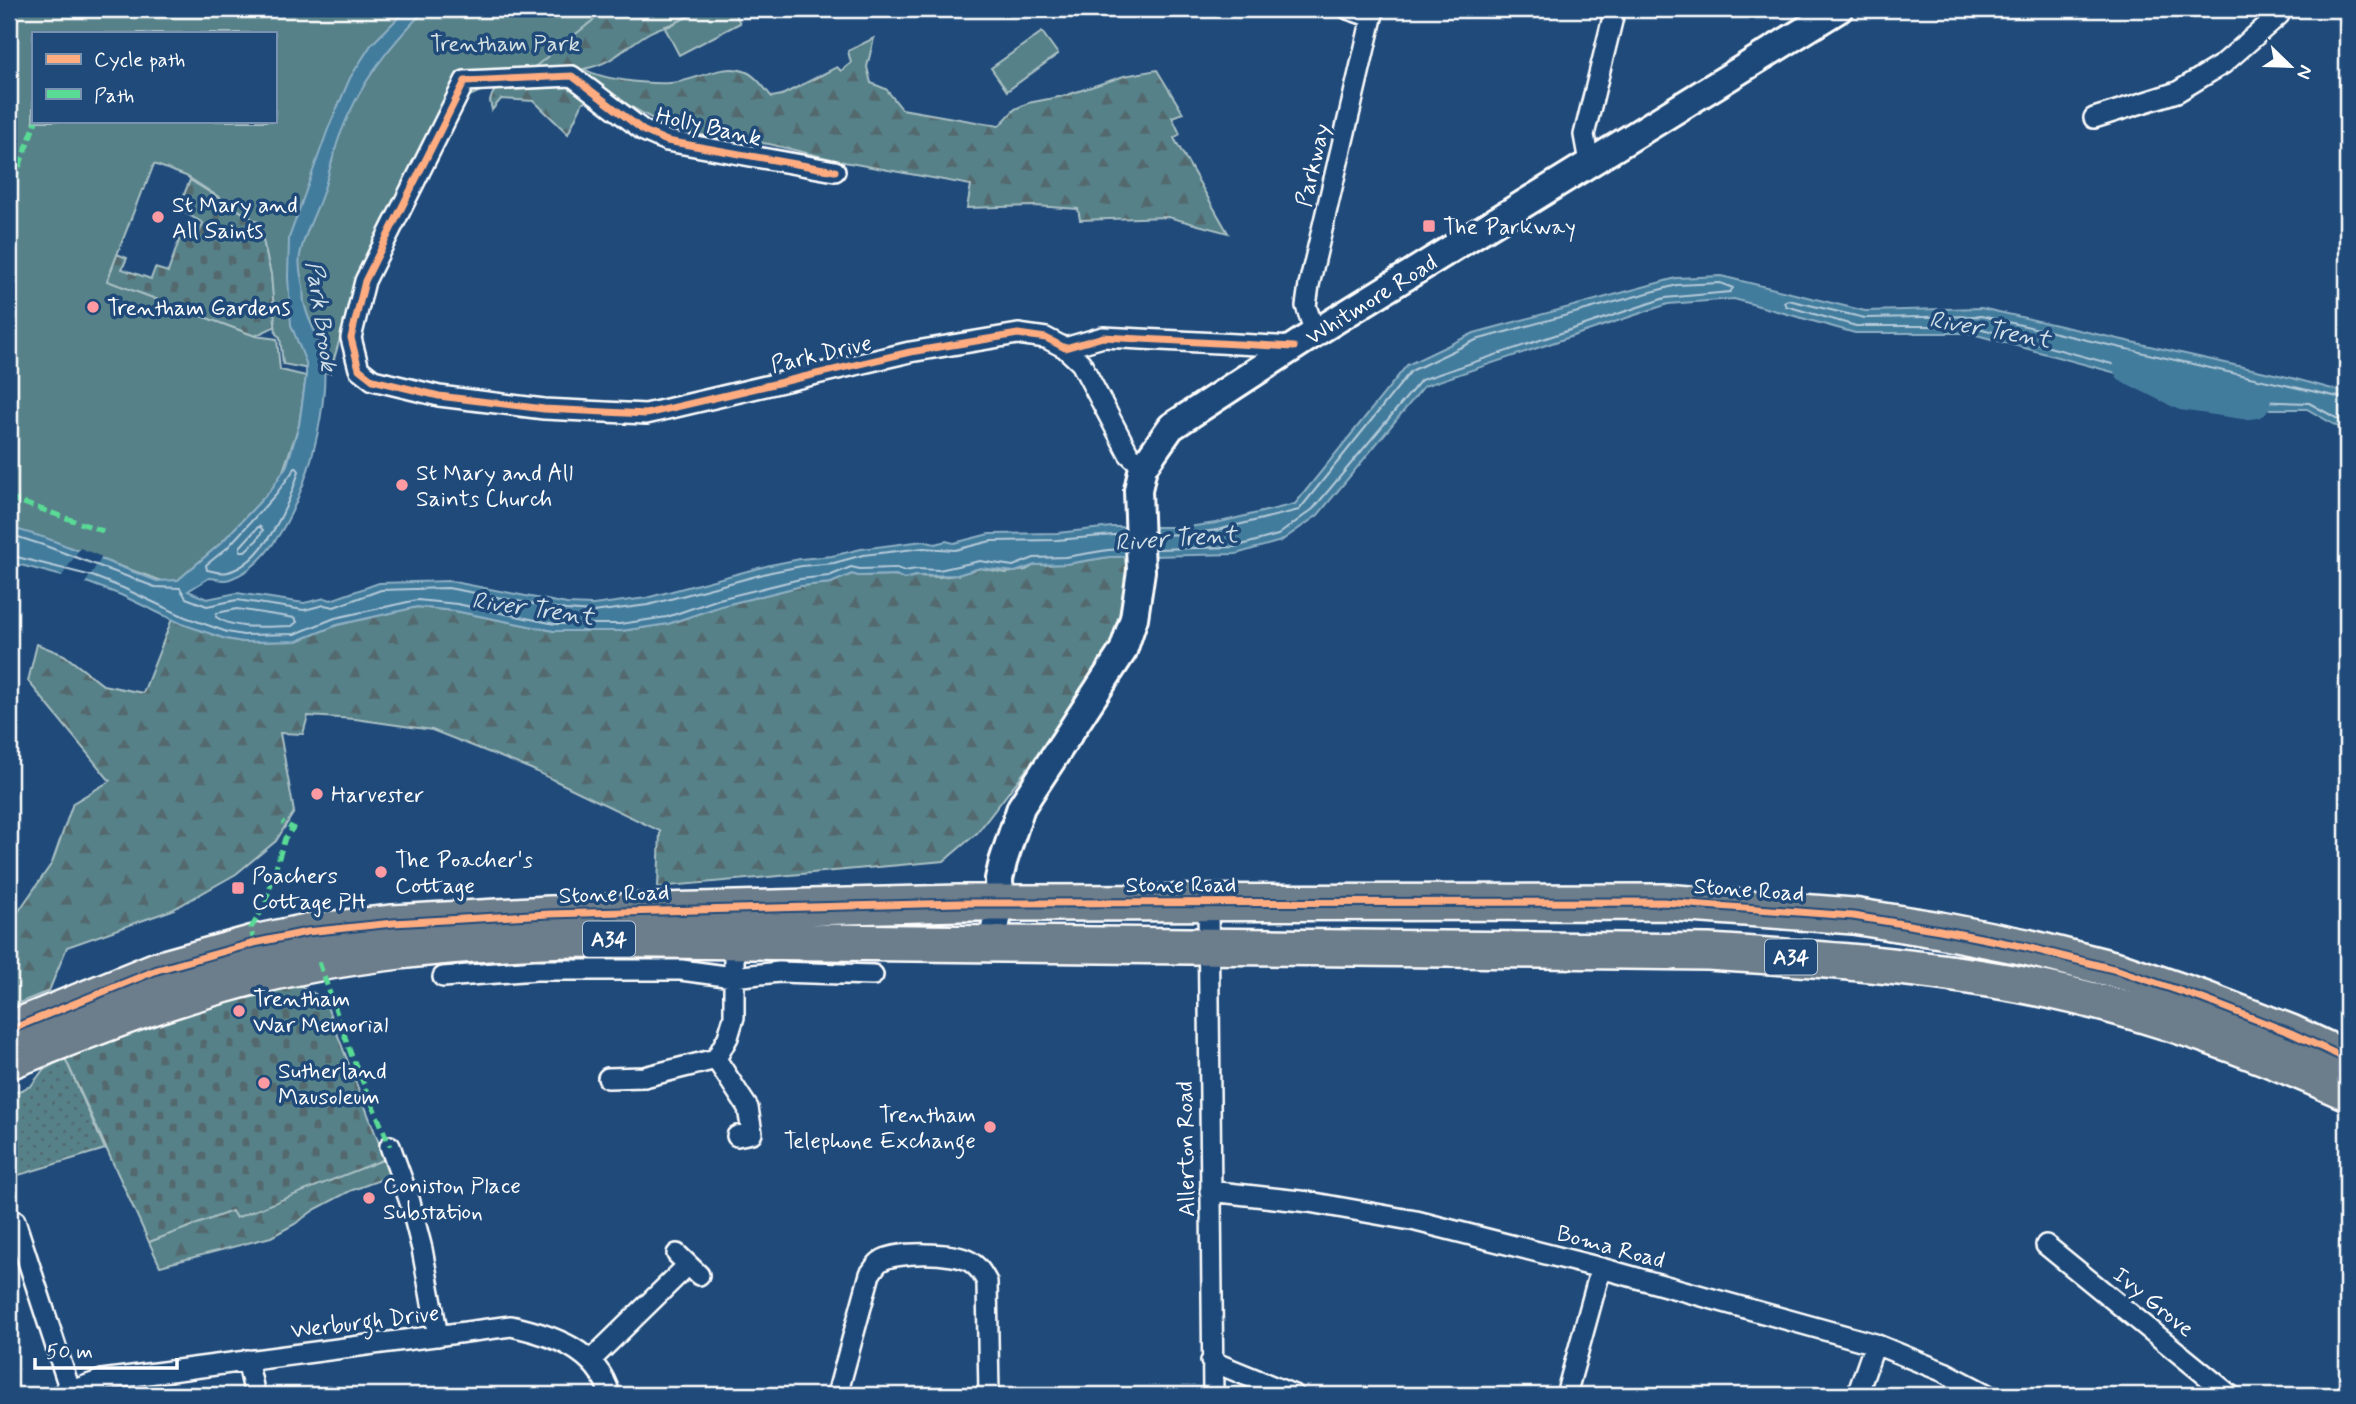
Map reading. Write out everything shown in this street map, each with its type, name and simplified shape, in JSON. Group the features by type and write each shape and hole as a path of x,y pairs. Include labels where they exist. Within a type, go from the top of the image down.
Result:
{"highway":[{"name":"Stone Road","path":"9,1030 157,970 254,943 330,929 406,922 549,914 1000,904 1663,902 1853,916 2026,947 2121,971 2291,1033 2347,1059"},
{"name":"Stone Road","path":"9,1061 105,1024 229,983 362,955 474,942 567,939 1708,953 1829,960 1996,980 2104,1005 2224,1043 2347,1092"}],"main road":[{"name":"Whitmore Road","path":"992,944 1000,904 999,879 1021,807 1123,651 1134,618 1141,571 1138,490 1143,467 1171,427 1589,162 1839,9"}],"street":[{"path":"1348,9 1373,13"},
{"path":"1589,162 1584,135 1615,9"},
{"path":"2094,118 2177,92 2223,64 2279,15 2281,9"},
{"name":"Parkway","path":"1305,340 1309,285 1373,13"},
{"name":"Holly Bank","path":"359,369 351,338 365,281 465,81 572,76 643,131 667,141 835,171"},
{"name":"Park Drive","path":"359,369 373,380 439,396 544,410 646,414 910,352 1018,334 1046,338 1065,348"},
{"path":"1065,348 1103,337 1305,340"},
{"path":"1065,348 1081,363 1129,454 1143,467"},
{"name":"Allerton Road","path":"1208,903 1213,1395"},
{"path":"607,1078 644,1077 716,1059 728,1037 734,1017 734,941"},
{"path":"443,976 536,970 681,970 733,977 779,972 873,975"},
{"path":"716,1059 748,1108 752,1133 737,1136"},
{"path":"390,1146 410,1202 422,1249 438,1336"},
{"name":"Boma Road","path":"1210,1191 1309,1202 1416,1221 1601,1268 1875,1344 1944,1372 1987,1395"},
{"path":"18,1220 65,1393"},
{"name":"Ivy Grove","path":"2046,1245 2231,1395"},
{"path":"837,1395 870,1274 880,1261 900,1254 955,1256 967,1259 979,1268 987,1282 989,1395"},
{"path":"591,1360 688,1265"},
{"path":"1566,1395 1601,1268"},
{"name":"Werburgh Drive","path":"65,1393 102,1380 511,1326 544,1333 591,1360 607,1385 610,1395"},
{"path":"1857,1395 1875,1344"},
{"path":"247,1360 256,1395"},
{"path":"1212,1361 1294,1395"}],"green space":[{"name":"Trentham Gardens","path":"9,9 607,9 536,66 454,103 359,272 330,373 283,364 280,337 276,334 271,274 259,223 186,176 154,164 107,281 255,336 277,339 280,370 306,376 299,425 282,474 271,490 221,543 178,580 165,582 9,527"},
{"path":"561,9 696,9 684,19 647,34 611,59 584,69 613,79 670,83 735,69 752,75 772,97 782,95 837,67 841,71 851,63 848,51 874,38 867,67 871,83 886,89 902,109 999,126 1015,109 1028,103 1064,96 1124,76 1157,70 1183,113 1172,117 1180,134 1174,138 1228,233 1168,217 1080,220 1078,209 1035,206 967,208 971,185 844,162 769,144 687,133 660,123 607,96 583,102 568,134 534,101 501,99 492,110 492,95 527,39"},
{"path":"703,9 733,9 740,23 679,55 665,28"},
{"path":"1042,32 1058,54 1007,91 991,68"},
{"path":"190,180 259,223 271,274 276,326 255,336 107,281 117,254 127,258 122,269 151,279 155,268 168,272 181,235 197,239 203,223 178,209"},
{"path":"1129,556 1123,608 1111,646 1043,748 977,833 944,861 658,887 660,831 531,769 432,730 355,719 308,716 303,734 280,733 294,812 276,841 236,874 172,910 67,947 49,991 9,1007 9,919 18,912 52,863 73,803 110,781 28,681 37,644 64,655 103,685 143,693 172,619 226,639 243,642 297,641 337,625 417,607 455,611 554,631 621,631 668,624 721,606 801,586 831,583 852,574 896,575 904,579 915,576 957,575 980,568 1006,573 1026,570 1035,565"},
{"path":"299,985 324,999 385,1159 236,1218 232,1211 149,1242 65,1058 210,1007"},
{"path":"65,1058 105,1149 9,1178 9,1095 31,1086 43,1070"},
{"path":"385,1159 391,1176 350,1191 271,1237 160,1266 149,1242 232,1210 236,1217"}],"water":[{"path":"407,9 426,9 399,37 376,67 348,116 300,255 304,302 324,362 320,418 303,485 289,517 272,545 253,566 227,580 209,578 188,591 207,599 237,593 304,603 325,598 331,600 379,583 449,581 567,604 593,605 646,598 770,565 861,549 923,541 935,544 946,541 954,543 989,534 1057,533 1112,527 1188,527 1216,523 1295,504 1407,365 1474,333 1676,278 1721,276 1865,311 1981,308 2292,378 2347,393 2347,432 2307,409 2249,409 1969,333 1855,333 1734,299 1668,304 1424,386 1318,515 1281,541 1236,554 1109,557 1066,564 1035,565 1015,572 980,568 957,575 915,576 904,579 896,575 852,574 831,583 801,586 721,606 668,624 621,631 554,631 455,611 417,607 337,625 297,641 243,642 182,624 89,583 9,562 9,527 46,538 157,581 178,580 221,543 271,490 287,465 299,425 306,376 306,363 291,325 289,238 328,129 350,78 371,45"}],"pier":[{"path":"80,548 102,557 84,585 60,579"}],"waterway":[{"name":"River Trent","path":"2130,367 2184,394 2254,402"}],"marked path":[{"path":"9,195 36,122"},
{"path":"9,260 9,266"},
{"path":"9,498 106,532"},
{"path":"254,943 251,928 264,907 285,838 293,828 282,822"},
{"path":"319,962 351,1054 390,1146"}],"cycle path":[{"path":"835,171 667,141 644,131 572,76 465,81 365,281 351,338 359,369 373,380 439,396 544,409 646,414 910,352 1018,334 1046,338 1065,348 1103,337 1294,347"},
{"path":"9,1030 157,970 254,943 307,932 393,923 549,914 959,903 1663,902 1853,916 2026,947 2121,971 2203,999 2291,1033 2347,1059"}],"place":[{"name":"St Mary and All Saints","path":"158,217"},
{"name":"The Parkway","path":"1429,226"},
{"name":"Trentham Gardens","path":"93,307"},
{"name":"St Mary and All Saints Church","path":"402,485"},
{"name":"Harvester","path":"317,794"},
{"name":"The Poacher's Cottage","path":"381,872"},
{"name":"Poachers Cottage PH","path":"238,888"},
{"name":"Trentham War Memorial","path":"239,1011"},
{"name":"Sutherland Mausoleum","path":"264,1083"},
{"name":"Trentham Telephone Exchange","path":"990,1127"},
{"name":"Coniston Place Substation","path":"369,1198"}],"park label":[{"name":"Trentham Park","path":"505,43"}],"water label":[{"name":"Park Brook","path":"322,316"}]}
